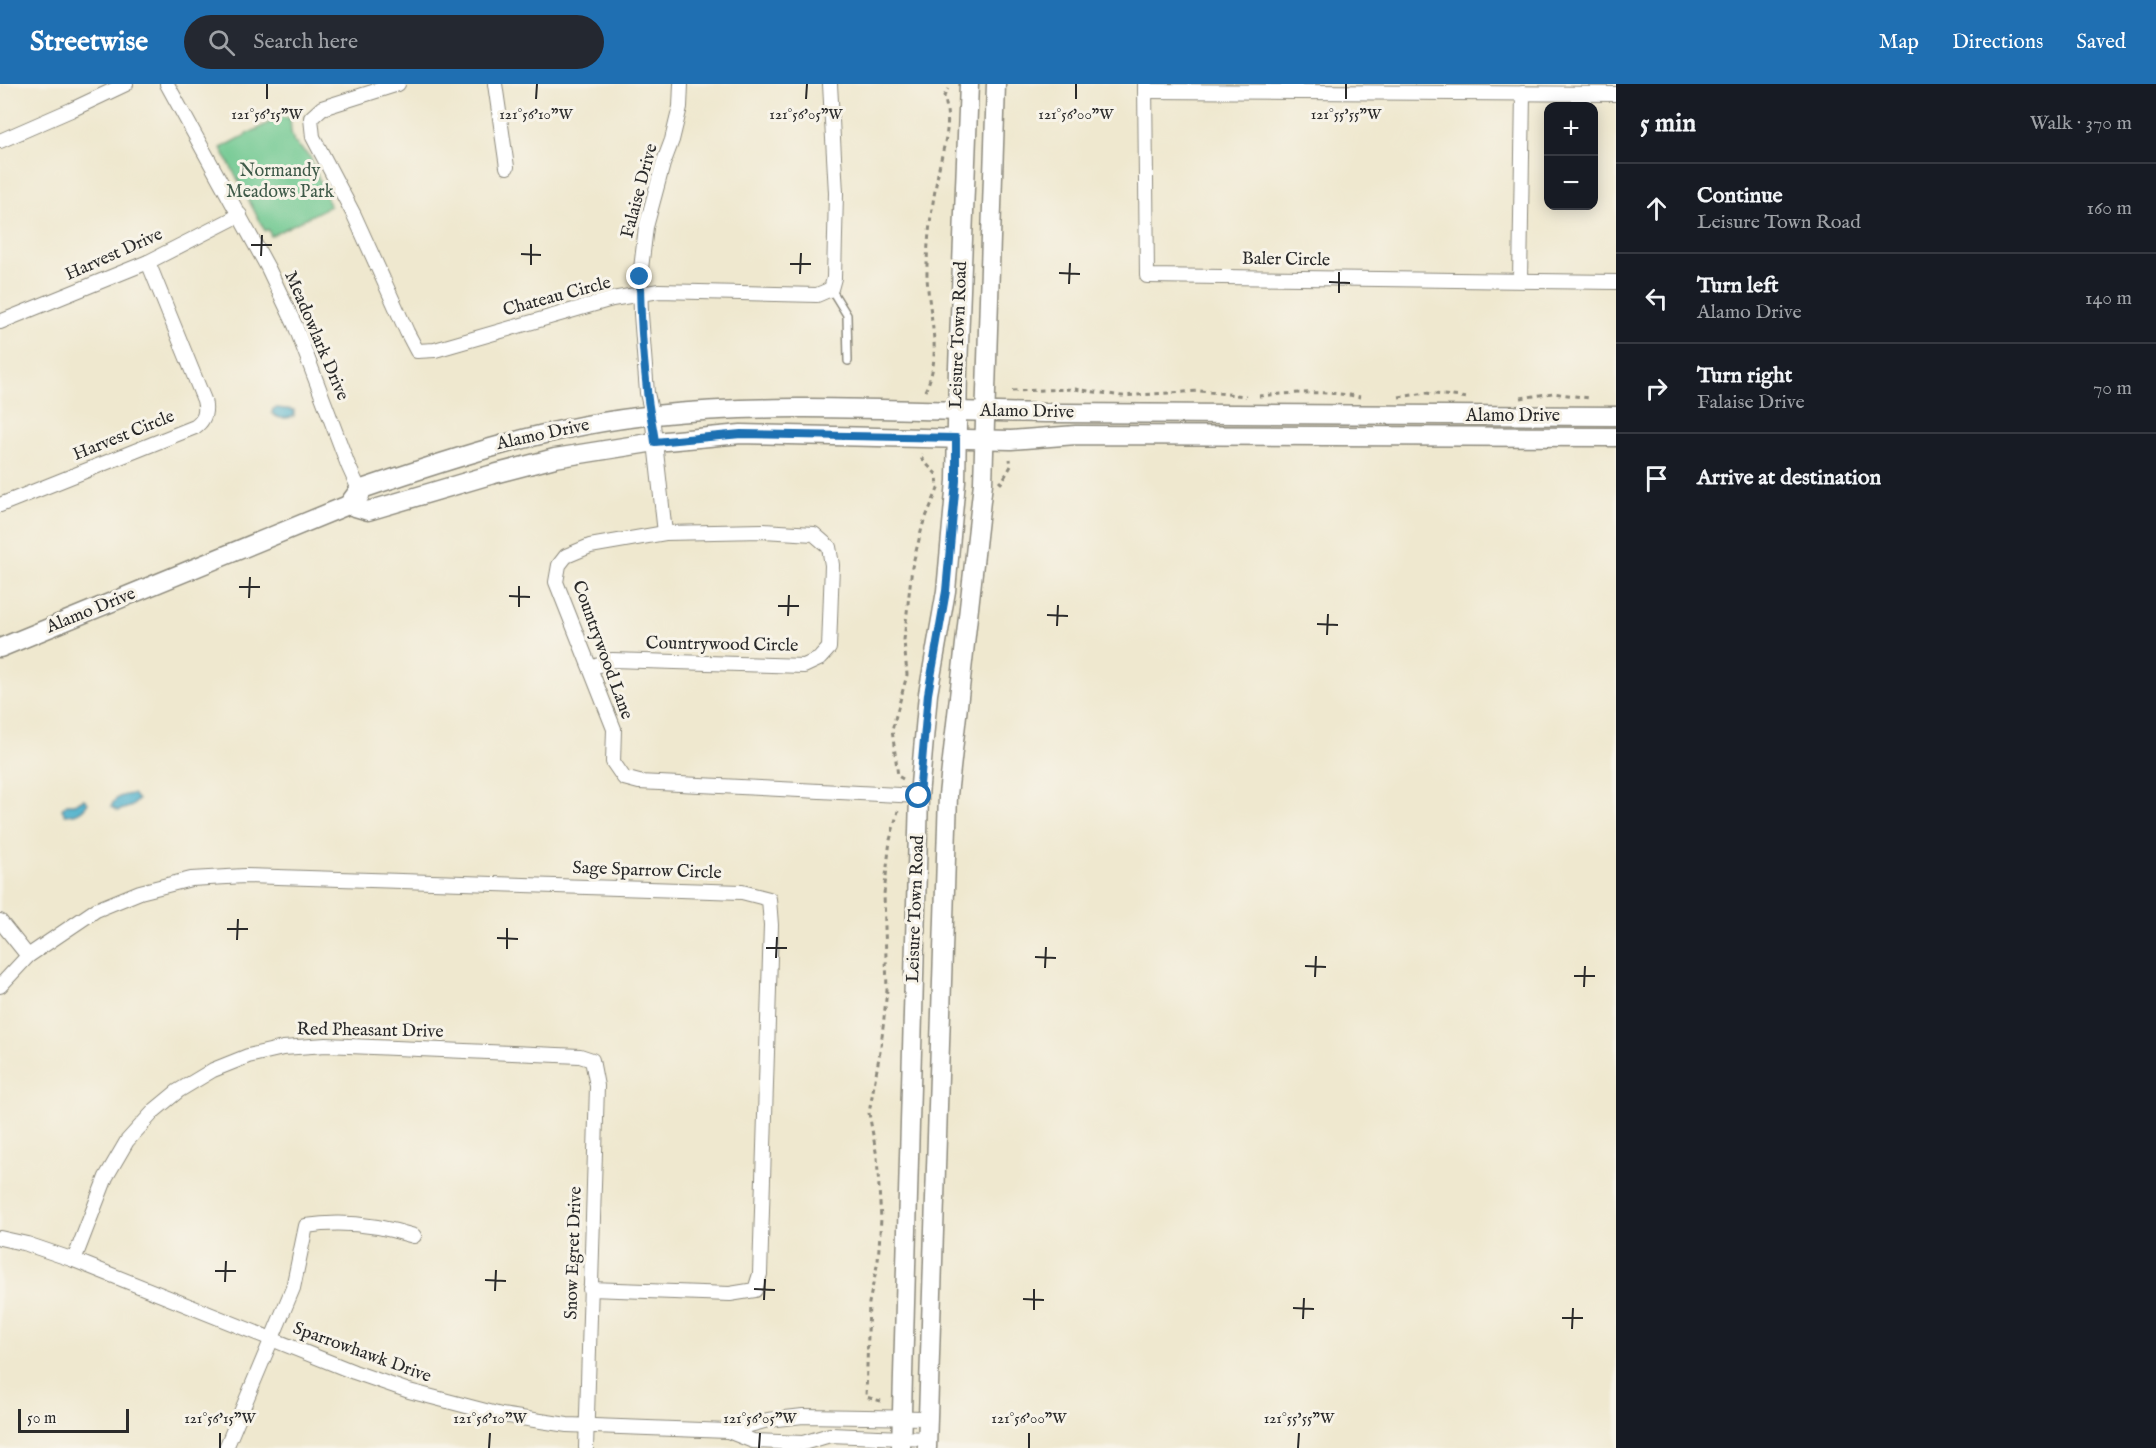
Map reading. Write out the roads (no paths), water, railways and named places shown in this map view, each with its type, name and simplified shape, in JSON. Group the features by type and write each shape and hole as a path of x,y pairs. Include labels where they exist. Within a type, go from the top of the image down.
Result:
{"main road":[{"name":"Leisure Town Road","path":"901,1443 919,796 928,694 946,591 956,481 969,84"},
{"name":"Leisure Town Road","path":"927,1443 948,795 983,483 996,84"},
{"name":"Alamo Drive","path":"360,490 502,443 544,433 652,415 708,410 881,408 985,412 1616,416"},
{"name":"Alamo Drive","path":"368,511 555,458 655,442 741,434 1011,440 1076,435 1616,437"},
{"path":"360,490 348,506 368,511"},
{"name":"Alamo Drive","path":"0,648 348,506"}],"street":[{"path":"0,141 126,84"},
{"name":"Meadowlark Drive","path":"167,84 240,215 295,325 368,511"},
{"name":"Chateau Circle","path":"398,84 322,108 311,118 313,137 354,215 417,351 435,350 612,299 640,294 664,291 817,295 831,289"},
{"path":"495,84 507,167"},
{"name":"Falaise Drive","path":"665,533 652,415 647,393 640,294 641,258 646,227 680,106 681,84"},
{"path":"830,84 836,193 834,278 831,289"},
{"path":"1145,87 1334,88 1616,94"},
{"name":"Baler Circle","path":"1145,87 1147,276 1616,282"},
{"path":"1520,280 1522,93"},
{"name":"Harvest Drive","path":"0,322 148,262 240,215"},
{"name":"Harvest Circle","path":"0,505 195,427 205,416 204,400 148,262"},
{"name":"Countrywood Circle","path":"591,668 612,660 804,666 819,659 829,648 832,565 829,547 813,534 764,531 665,533"},
{"name":"Countrywood Lane","path":"665,533 590,546 566,556 559,565 556,582 614,729 613,762 624,778 639,782 919,796"},
{"name":"Sage Sparrow Circle","path":"0,986 28,956 96,910 140,892 191,879 245,876 742,892 769,899 771,925 760,1274 755,1290 730,1294 590,1288"},
{"path":"0,921 28,956"},
{"name":"Red Pheasant Drive","path":"74,1260 106,1177 127,1142 156,1110 178,1091 213,1070 248,1056 283,1048 326,1045 568,1054 592,1060"},
{"name":"Snow Egret Drive","path":"586,1448 597,1086 592,1060"},
{"path":"226,1448 293,1287 306,1226 327,1223 385,1227 414,1236"},
{"name":"Sparrowhawk Drive","path":"0,1238 27,1244 74,1260 354,1372 409,1391 501,1415 587,1426 728,1431 768,1420 803,1416 927,1418"},
{"name":"Sparrowhawk Drive","path":"728,1431 753,1441 804,1443 830,1435 901,1443 927,1443"}],"lane":[{"path":"831,289 847,315 848,361"}],"water":[{"path":"273,409 294,410 294,416 277,417 272,413"},
{"path":"133,794 138,800 132,806 118,811 111,807 117,798"},
{"path":"84,799 88,803 81,811 65,815 62,809 67,804 74,804"}],"park label":[{"name":"Normandy Meadows Park","path":"280,181"}]}
